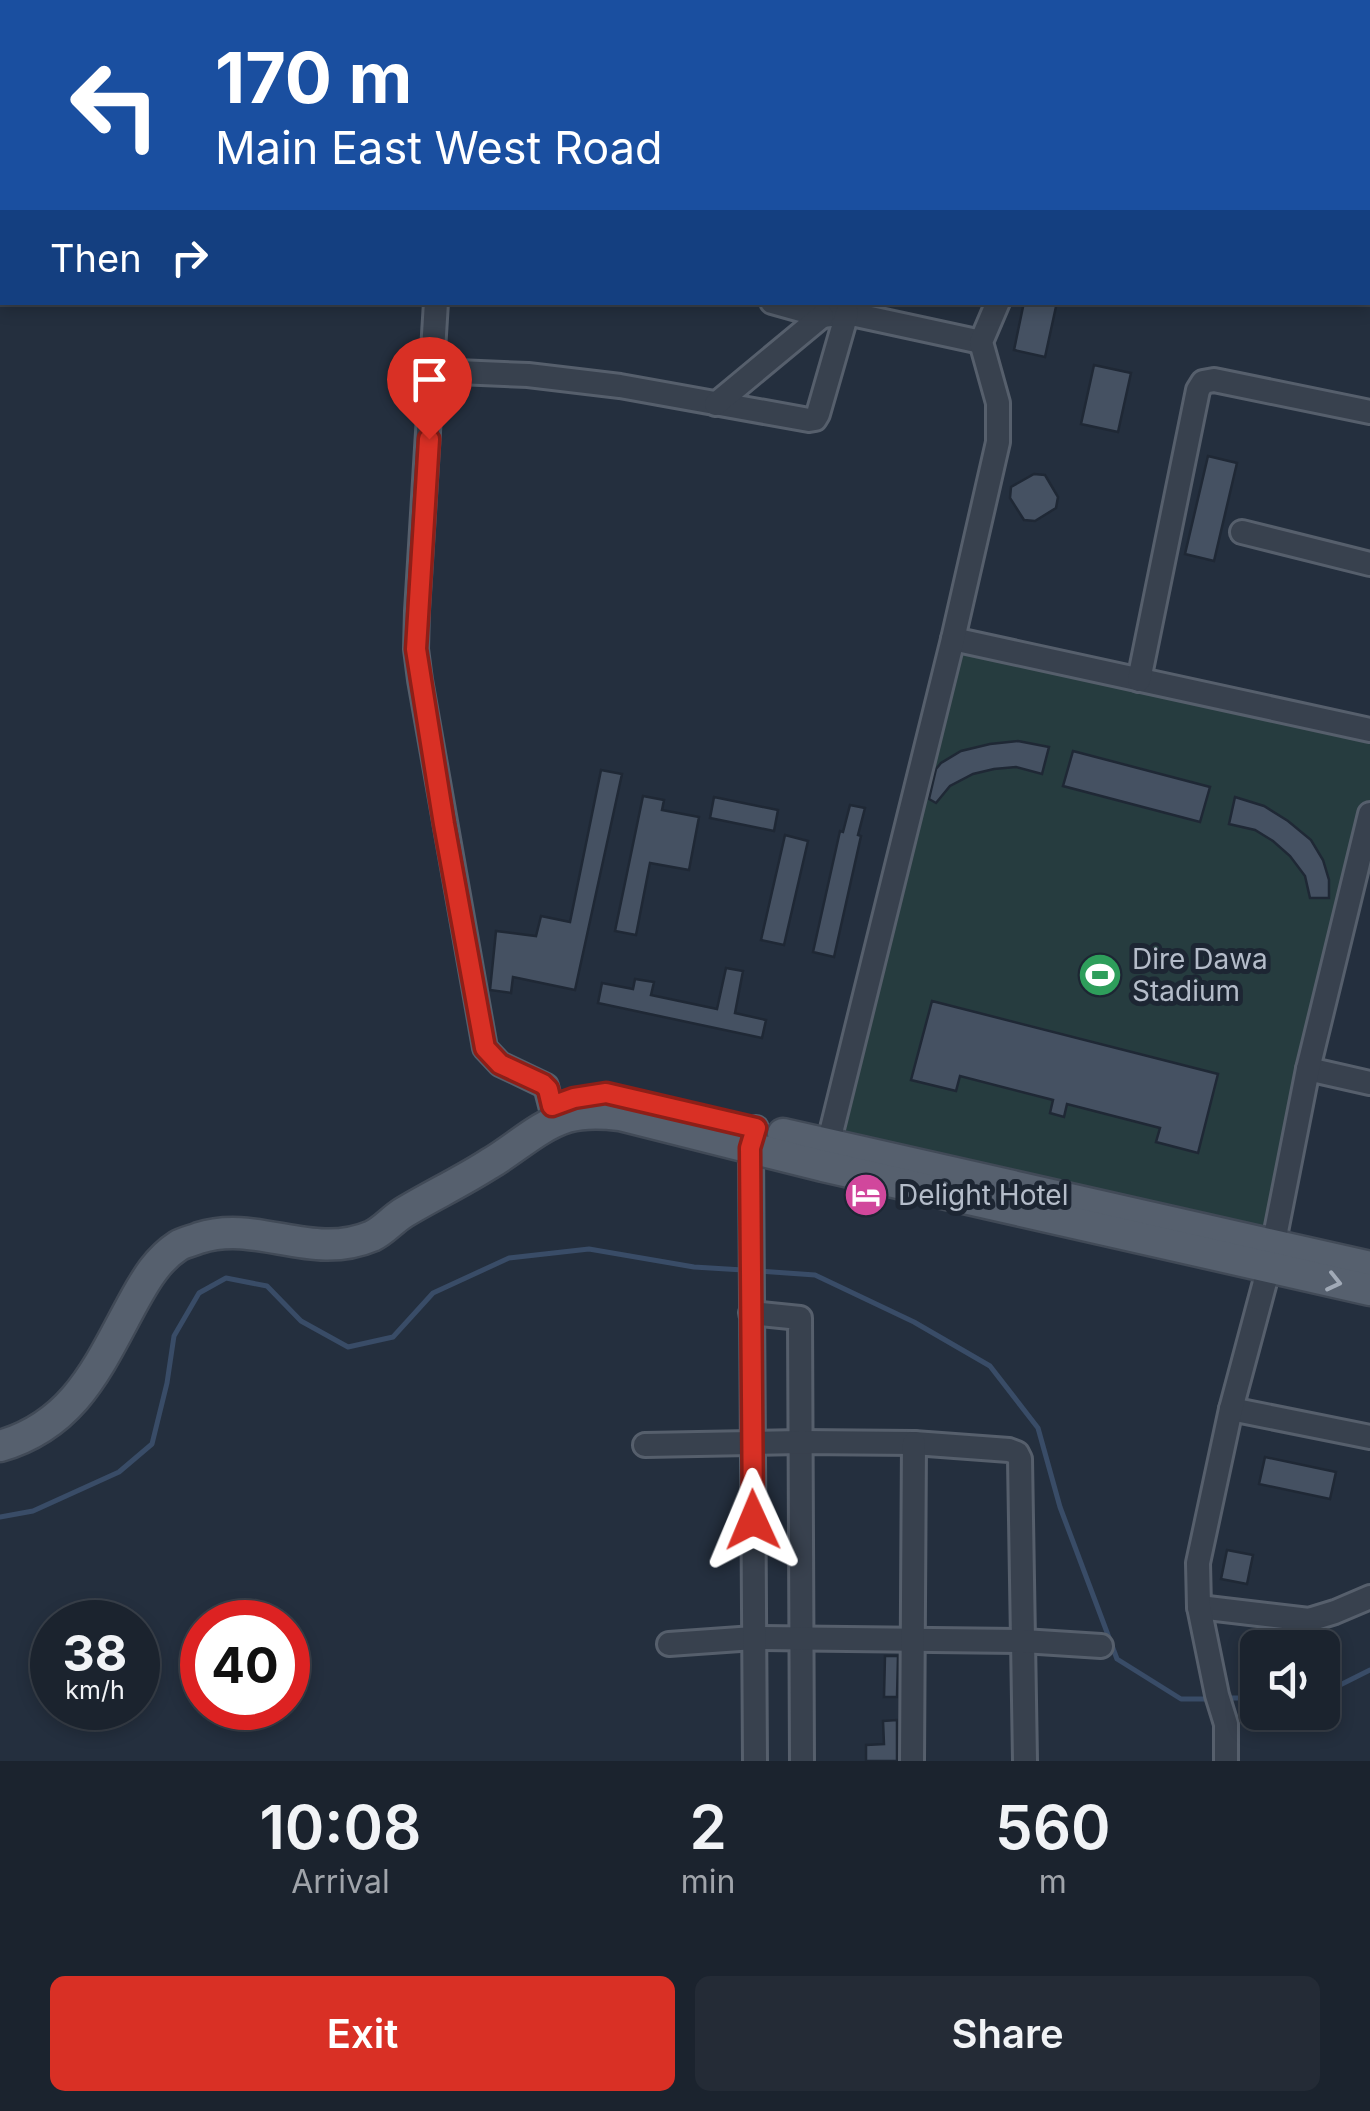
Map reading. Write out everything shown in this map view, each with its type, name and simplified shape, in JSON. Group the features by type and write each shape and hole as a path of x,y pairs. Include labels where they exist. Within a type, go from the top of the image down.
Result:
{"main road":[{"path":"0,1446 67,1409 104,1358 152,1270 179,1245 214,1234 240,1232 305,1244 334,1244 375,1234 402,1214 469,1177 518,1128 554,1114 574,1098 606,1093 826,1156 1271,1256 1370,1290"},
{"path":"1271,1256 1370,1266"}],"street":[{"path":"436,305 416,649 420,680 485,1048 500,1064 543,1084 554,1114"},
{"path":"783,305 822,316 846,313 981,342"},
{"path":"826,1156 998,442 998,403 981,342 997,305"},
{"path":"434,370 528,375 620,386 809,420 815,419 846,313"},
{"path":"716,404 822,316"},
{"path":"1138,680 1198,390 1203,382 1214,380 1370,412"},
{"path":"1242,532 1370,564"},
{"path":"953,639 1370,730"},
{"path":"1226,1761 1226,1724 1199,1607 1198,1563 1230,1410 1271,1256 1308,1069 1361,883 1370,814"},
{"path":"1308,1069 1370,1083"},
{"path":"753,1138 755,1761"},
{"path":"751,1313 800,1318 802,1761"},
{"path":"1230,1410 1370,1437"},
{"path":"912,1761 914,1443"},
{"path":"645,1445 914,1443 1017,1453 1024,1761"},
{"path":"1199,1607 1309,1620 1370,1597"},
{"path":"669,1644 754,1638 1023,1641 1101,1646"}],"green space":[{"name":"Dire Dawa Stadium","path":"953,639 1370,730 1370,814 1273,1245 829,1145"}],"building":[{"path":"1023,305 1056,305 1045,357 1014,350"},
{"path":"1094,365 1131,373 1118,432 1081,424"},
{"path":"1208,456 1237,463 1214,561 1185,554"},
{"path":"1034,474 1045,475 1058,497 1056,508 1035,521 1024,520 1010,498 1011,487"},
{"path":"1018,741 1049,747 1042,774 1016,767 994,769 950,786 936,803 929,799 941,763 961,751"},
{"path":"1073,751 1210,787 1200,822 1063,786"},
{"path":"601,770 622,774 575,990 513,977 511,993 490,990 496,931 536,936 541,916 570,922"},
{"path":"643,796 664,800 662,810 699,817 689,870 650,863 636,935 615,931"},
{"path":"714,797 778,810 774,831 710,818"},
{"path":"1235,797 1264,806 1311,840 1323,860 1329,898 1310,898 1305,876 1273,841 1255,830 1229,824"},
{"path":"850,805 865,808 834,957 813,952 840,831 843,832"},
{"path":"785,835 808,841 784,945 761,940"},
{"path":"726,968 743,971 735,1013 766,1020 762,1038 598,1003 602,983 633,989 635,979 654,982 651,995 717,1009"},
{"path":"932,1001 1218,1074 1198,1153 1156,1142 1160,1128 1067,1104 1064,1117 1050,1113 1053,1100 960,1076 956,1091 911,1080"},
{"path":"1265,1457 1336,1472 1330,1499 1259,1484"},
{"path":"1227,1550 1253,1555 1247,1584 1221,1579"},
{"path":"885,1656 898,1656 897,1697 884,1697"},
{"path":"897,1720 897,1761 866,1761 866,1745 884,1744 883,1721"}],"waterway":[{"path":"0,1517 33,1511 119,1472 152,1444 174,1336 199,1293 226,1278 267,1286 301,1321 348,1347 393,1337 433,1293 509,1258 589,1249 694,1267 743,1270"},
{"path":"759,1271 815,1275 914,1322 990,1366 1038,1428 1060,1507 1117,1659 1181,1699 1208,1699"},
{"path":"1340,1685 1370,1670"},
{"path":"1224,1698 1240,1698"}],"place":[{"name":"Dire Dawa Stadium","path":"1100,975"},
{"name":"Delight Hotel","path":"866,1195"}],"route":[{"path":"429,439 416,649 485,1048 500,1064 543,1084 552,1106 592,1094 620,1094 756,1128 750,1148 753,1520"}]}
